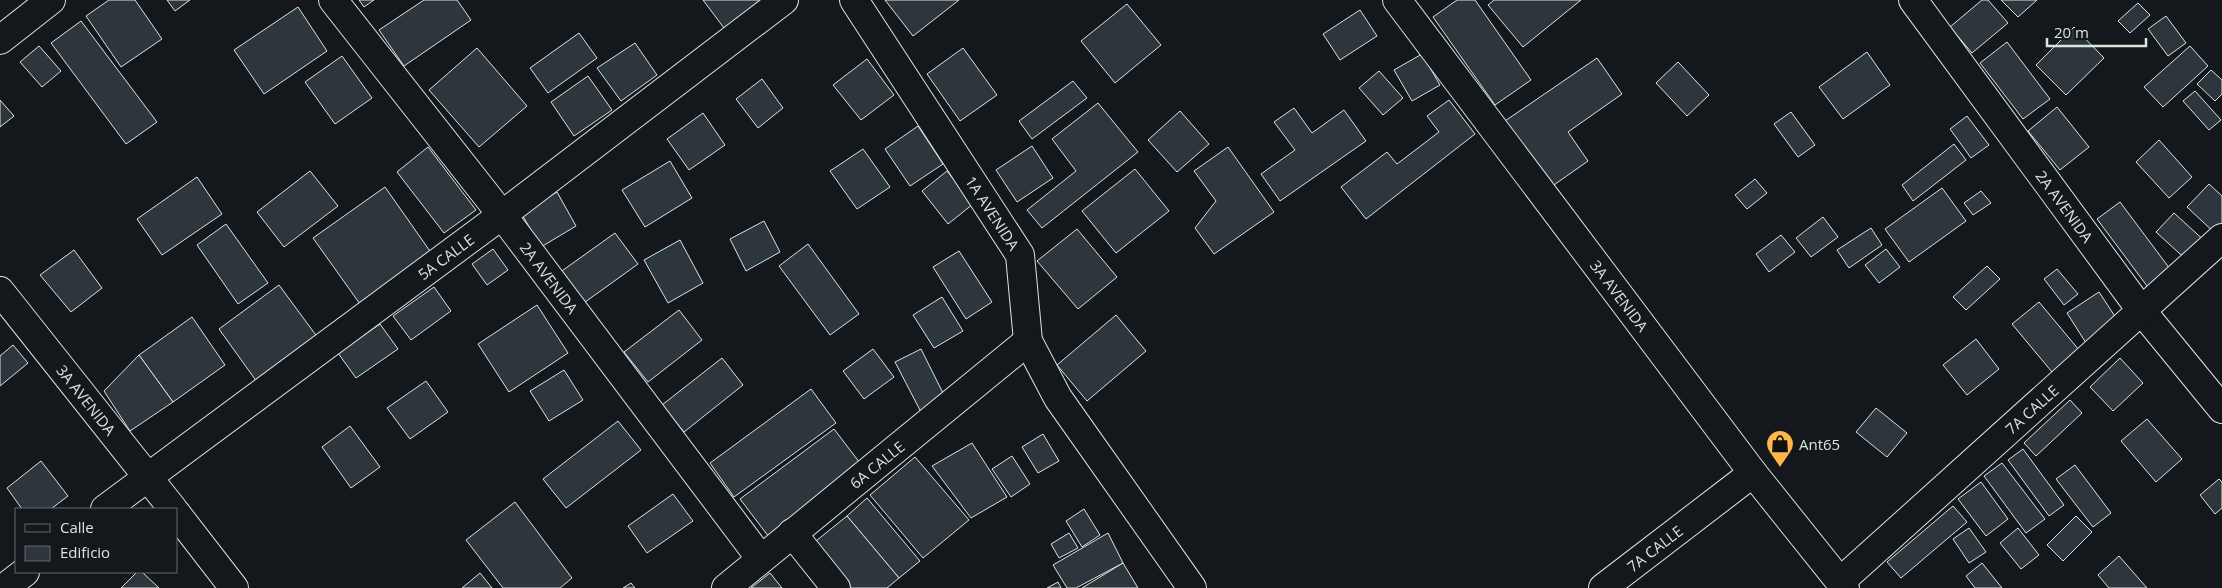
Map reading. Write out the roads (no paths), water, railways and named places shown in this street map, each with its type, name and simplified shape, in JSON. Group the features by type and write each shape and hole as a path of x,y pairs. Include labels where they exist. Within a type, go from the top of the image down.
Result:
{"street":[{"path":"0,40 51,0"},
{"name":"2A AVENIDA","path":"333,0 502,215 761,559"},
{"name":"5A CALLE","path":"106,508 502,215 784,0"},
{"name":"1A AVENIDA","path":"854,0 1020,255 1028,341 1058,398 1192,588"},
{"name":"3A AVENIDA","path":"1397,0 1752,473 1843,585"},
{"name":"2A AVENIDA","path":"1914,0 2141,310 2222,409"},
{"name":"7A CALLE","path":"1843,585 2141,310 2222,238"},
{"name":"3A AVENIDA","path":"0,291 172,508"},
{"name":"6A CALLE","path":"726,588 1028,341"},
{"name":"7A CALLE","path":"1604,588 1752,473"},
{"path":"178,516 234,588"},
{"path":"792,533 836,588"},
{"path":"4,588 24,573"}],"place":[{"name":"Ant65","path":"1780,468"}]}
